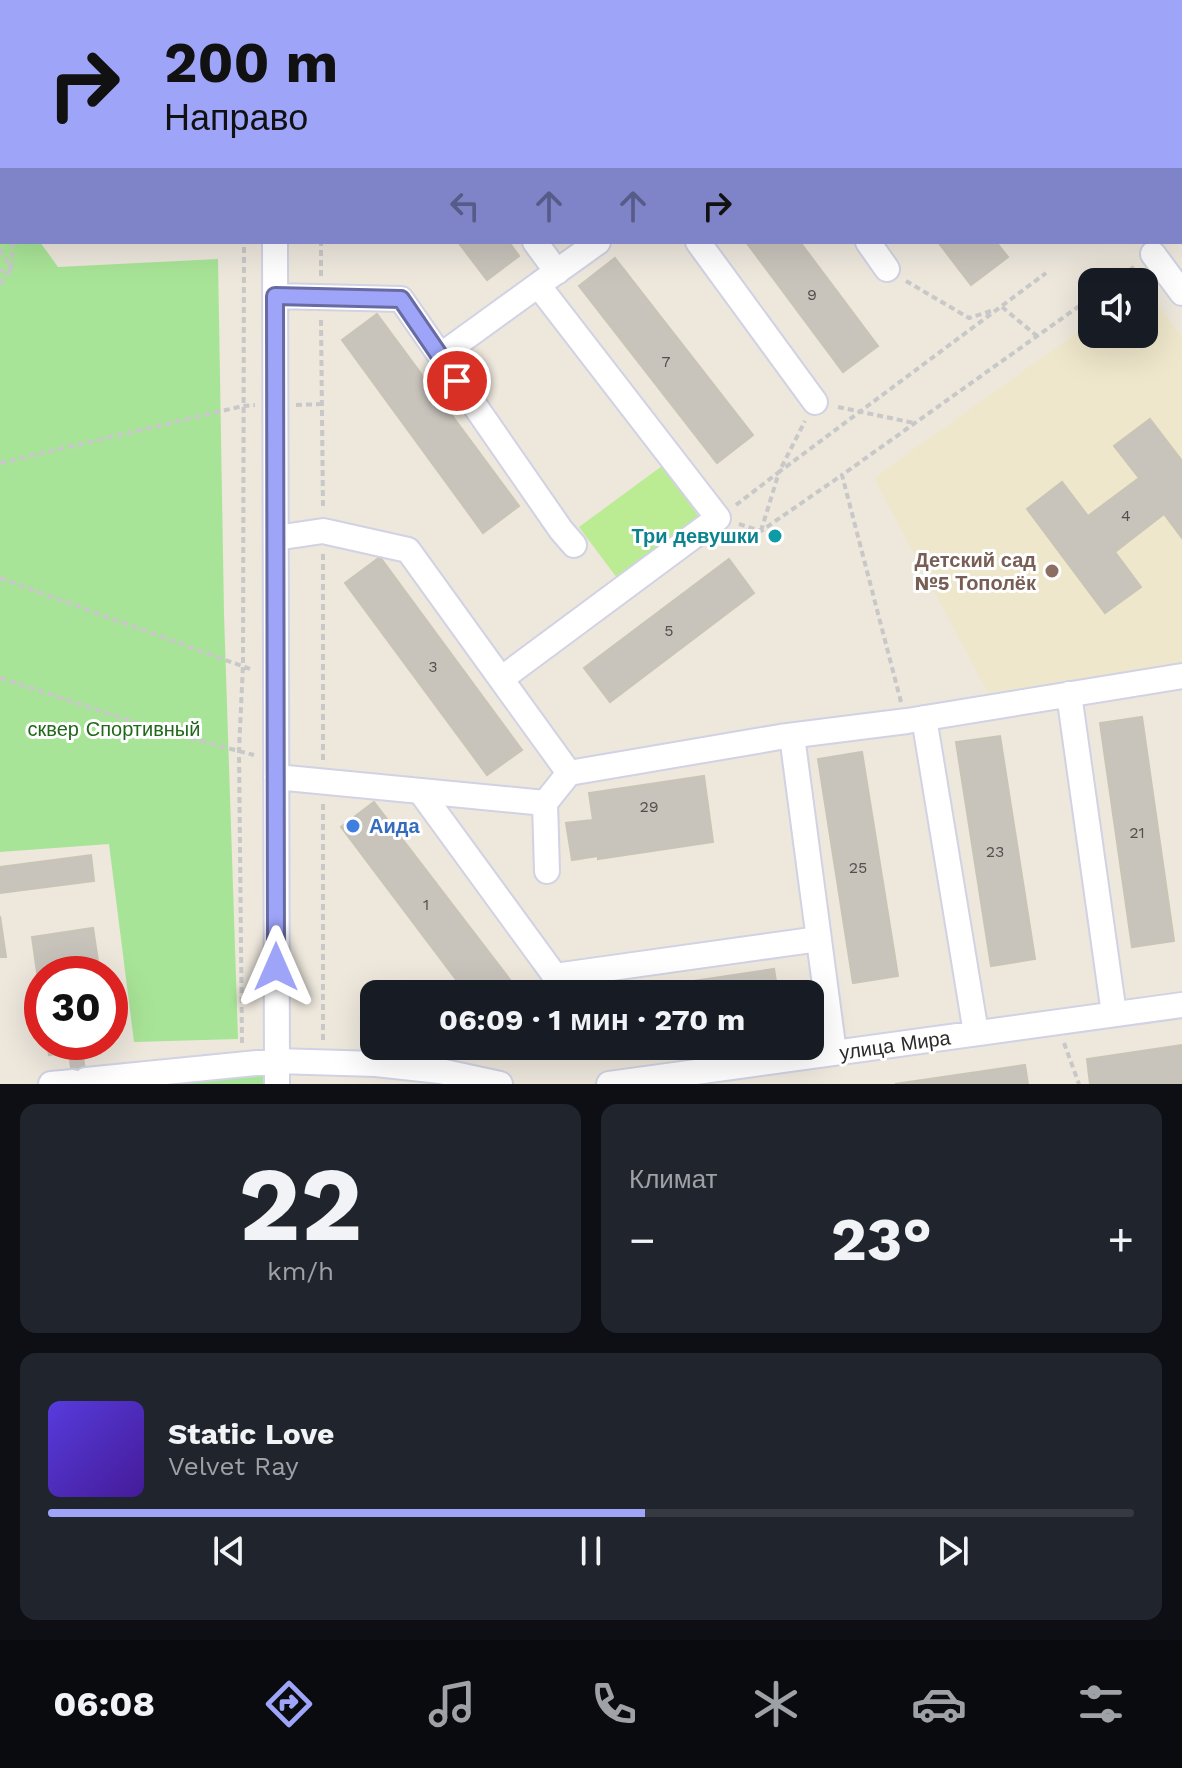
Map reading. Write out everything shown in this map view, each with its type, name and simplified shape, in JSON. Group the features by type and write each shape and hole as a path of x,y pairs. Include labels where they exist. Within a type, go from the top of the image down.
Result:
{"street":[{"path":"275,244 276,1073"},
{"path":"501,679 718,518 548,278 536,244"},
{"path":"440,356 595,244"},
{"path":"699,244 815,402"},
{"path":"869,244 887,269"},
{"path":"1153,254 1182,293"},
{"path":"275,296 401,299 574,545"},
{"path":"276,538 323,531 408,550 569,773"},
{"path":"547,871 545,803 569,773 1182,676"},
{"path":"1069,694 1114,1014"},
{"path":"915,720 976,1033"},
{"path":"792,736 834,1053"},
{"path":"276,769 323,782 545,803"},
{"path":"420,791 555,976 819,939"},
{"name":"улица Мира","path":"609,1084 1182,1005"},
{"path":"70,1082 243,1065 276,1073 322,1062 440,1071 500,1084"}],"path":[{"path":"0,284 11,269 13,244"},
{"path":"243,1065 239,750 243,665 244,244"},
{"path":"321,244 322,1062"},
{"path":"0,249 11,269"},
{"path":"0,271 11,269"},
{"path":"887,269 969,318 1002,307 1037,336"},
{"path":"718,518 1046,273"},
{"path":"761,531 1078,307"},
{"path":"761,531 779,472 815,402 914,423"},
{"path":"0,463 243,406 322,404"},
{"path":"842,475 915,720"},
{"path":"718,518 761,531"},
{"path":"0,578 276,679"},
{"path":"0,678 156,729 239,750 276,769"},
{"path":"1057,1022 1079,1084"}],"shaded area":[{"name":"Детский сад №5 Тополёк","path":"1158,305 1182,337 1182,664 988,693 874,478 1078,332 1078,348 1158,348"}],"green space":[{"name":"сквер Спортивный","path":"0,244 41,244 58,267 218,259 224,614 238,1039 134,1042 128,994 128,956 123,956 109,844 0,852"},
{"path":"662,466 702,521 620,582 579,527"},
{"path":"263,1074 264,1084 168,1084"}],"building":[{"path":"460,244 510,244 519,256 487,280"},
{"path":"747,244 802,244 878,346 843,372"},
{"path":"940,244 998,244 1008,257 971,285"},
{"path":"615,258 753,435 717,463 579,286"},
{"path":"377,314 519,506 483,533 342,340"},
{"path":"1150,419 1182,461 1182,538 1164,514 1115,552 1141,587 1105,613 1027,509 1062,482 1088,516 1139,478 1114,446"},
{"path":"380,557 522,750 487,775 345,583"},
{"path":"729,559 754,593 610,702 584,668"},
{"path":"1142,717 1174,941 1132,947 1100,723"},
{"path":"1000,736 1035,959 991,966 956,742"},
{"path":"862,752 898,976 853,983 818,759"},
{"path":"704,776 713,842 572,860 566,823 593,820 589,793"},
{"path":"374,802 510,980 456,980 341,827"},
{"path":"91,855 94,881 0,893 0,867"},
{"path":"0,916 6,957 0,957"},
{"path":"93,928 97,956 35,956 32,937"},
{"path":"774,969 776,980 700,980"},
{"path":"1182,1045 1182,1084 1090,1084 1087,1059"},
{"path":"70,1060 83,1060 87,1084 73,1084"},
{"path":"1025,1065 1028,1084 895,1084"}],"place":[{"name":"Три девушки","path":"775,536"},
{"name":"Детский сад №5 Тополёк","path":"1052,571"},
{"name":"Аида","path":"353,826"}],"route":[{"path":"276,967 275,296 401,299 457,381"}]}
